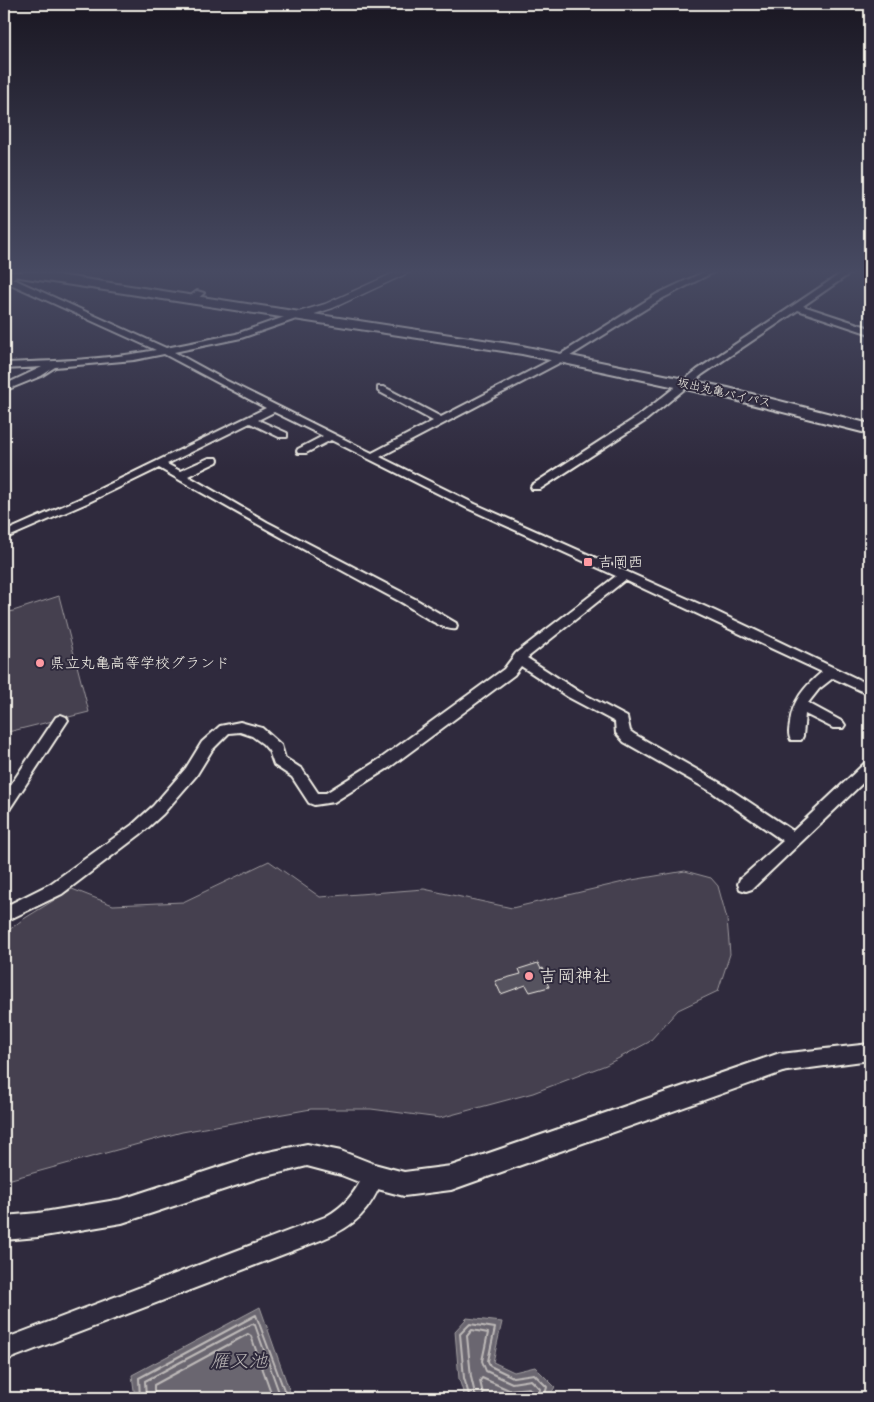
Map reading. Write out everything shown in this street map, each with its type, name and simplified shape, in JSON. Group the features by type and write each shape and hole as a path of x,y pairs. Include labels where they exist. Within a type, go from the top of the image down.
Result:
{"highway":[{"name":"坂出丸亀バイパス","path":"449,337 565,356 870,423"},
{"name":"坂出丸亀バイパス","path":"688,382 870,429"}],"street":[{"path":"136,337 471,506 870,690"},
{"path":"4,366 119,359 231,337"},
{"path":"374,456 565,356 594,337"},
{"path":"536,487 641,419 688,382 753,337"},
{"path":"4,388 38,374 54,364"},
{"path":"381,389 441,421"},
{"path":"4,536 35,524 274,408"},
{"path":"250,420 283,436"},
{"path":"302,451 332,436"},
{"path":"180,475 212,460"},
{"path":"160,464 263,524 412,602 451,626"},
{"path":"4,915 56,889 137,829 158,810 191,772 207,746 226,729 240,727 257,732 276,749 279,761 290,766 300,774 314,799 329,798 385,763 508,672 568,617 624,575"},
{"path":"520,659 560,686 622,720 623,733 629,738 716,788 794,840"},
{"path":"796,736 797,714 801,700 814,686 832,672"},
{"path":"800,705 838,726"},
{"path":"4,806 61,720"},
{"path":"746,884 870,767"},
{"path":"4,1228 38,1225 122,1210 259,1166 307,1155 341,1163 374,1176 404,1184 451,1178 780,1063 870,1052"},
{"path":"4,1350 321,1230 346,1217 362,1202 374,1176"}],"shaded area":[{"name":"県立丸亀高等学校グランド","path":"59,596 89,712 4,733 4,614"},
{"path":"269,861 320,897 424,889 512,908 632,880 685,871 711,878 718,886 727,919 730,954 718,991 678,1010 649,1042 606,1065 533,1093 440,1118 371,1109 311,1109 182,1132 4,1181 4,934 22,920 72,889 113,905 183,902"}],"water":[{"name":"雁又池","path":"260,1307 292,1398 135,1398 132,1375"},
{"path":"467,1318 502,1322 493,1362 514,1372 535,1367 555,1387 548,1398 465,1398 459,1379 455,1331"}],"building":[{"name":"吉岡神社","path":"538,963 541,969 543,968 549,987 530,992 526,985 501,994 495,981 521,974 519,969"}],"place":[{"name":"吉岡西","path":"588,562"},
{"name":"県立丸亀高等学校グランド","path":"40,663"},
{"name":"吉岡神社","path":"529,976"}]}
